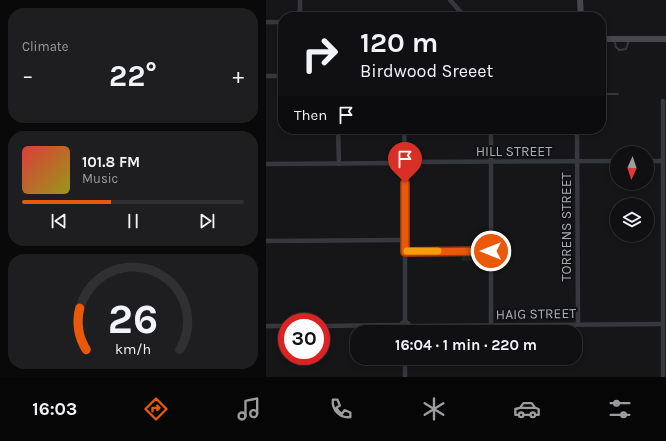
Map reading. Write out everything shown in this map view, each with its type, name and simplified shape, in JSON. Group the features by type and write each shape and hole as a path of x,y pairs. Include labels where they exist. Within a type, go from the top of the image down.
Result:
{"street":[{"path":"299,12 300,0"},
{"path":"450,0 461,12"},
{"path":"580,0 581,12"},
{"path":"266,22 278,22"},
{"path":"606,38 666,39"},
{"path":"266,76 278,76"},
{"path":"663,101 665,196 663,377"},
{"path":"338,134 339,164"},
{"path":"404,134 405,157"},
{"path":"491,134 491,325"},
{"name":"TORRENS STREET","path":"577,134 578,324"},
{"path":"399,163 400,160 405,157"},
{"path":"405,157 411,162 410,166 405,168"},
{"path":"654,160 664,159"},
{"name":"HILL STREET","path":"411,162 610,161"},
{"path":"266,164 399,163 405,168"},
{"path":"405,168 405,324"},
{"path":"266,241 405,240"},
{"path":"405,252 491,251"},
{"name":"HAIG STREET","path":"330,326 405,324 663,324"},
{"path":"266,326 278,326"},
{"path":"405,365 405,377"}],"lane":[{"path":"614,39 616,46 621,51 626,49 630,39"},
{"path":"606,94 618,94"}],"shaded area":[{"path":"462,252 490,252 490,261 462,261"}],"slow traffic":[{"path":"407,251 438,251"}],"route":[{"path":"405,183 405,252 491,251"}]}
